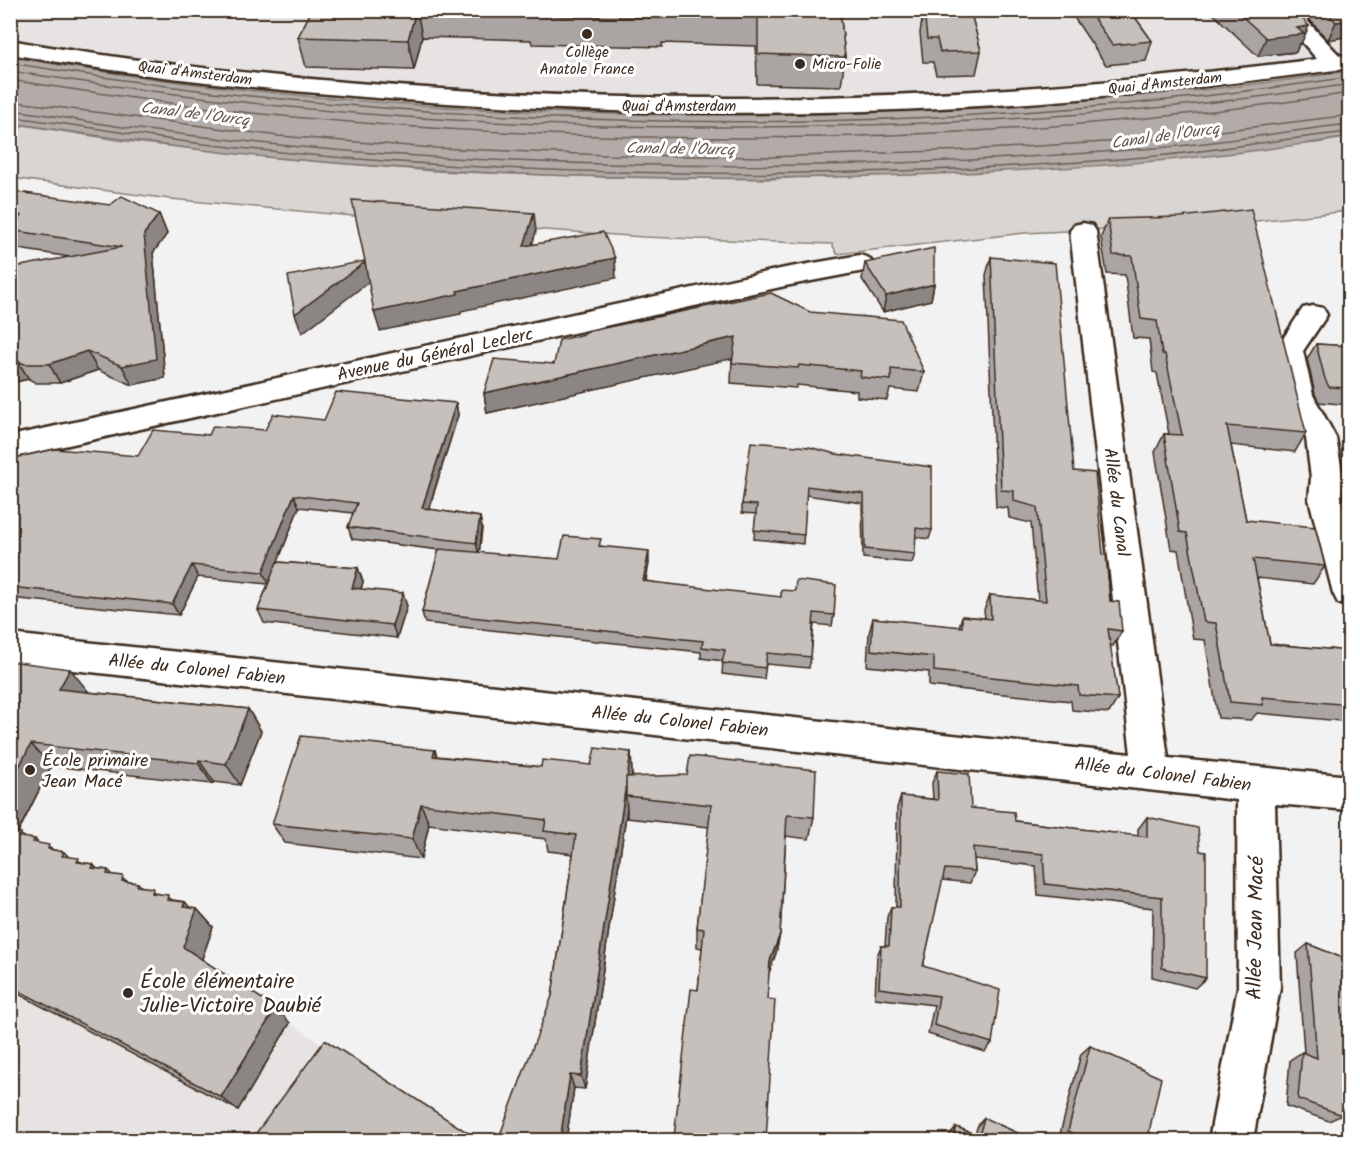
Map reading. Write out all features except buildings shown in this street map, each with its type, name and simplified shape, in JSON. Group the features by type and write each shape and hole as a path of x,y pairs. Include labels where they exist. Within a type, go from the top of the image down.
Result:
{"street":[{"path":"1284,10 1342,62"},
{"name":"Quai d'Amsterdam","path":"10,46 194,74 393,94 608,106 824,106 1062,94 1272,72 1342,62"},
{"name":"Allée du Canal","path":"1083,231 1151,772"},
{"name":"Avenue du Général Leclerc","path":"10,447 785,277 860,264"},
{"path":"1313,315 1289,351 1298,395 1321,438 1327,478 1325,499 1350,593"},
{"name":"Allée du Colonel Fabien","path":"10,648 1350,793"},
{"name":"Allée Jean Macé","path":"1231,1140 1259,987 1256,784"}],"shaded area":[{"path":"1349,10 1350,71 1290,80 1083,101 879,112 582,113 451,108 198,85 11,57 10,11"},
{"path":"23,125 125,141 276,158 434,171 605,177 770,179 1316,143 1350,137 1349,211 1238,223 1025,233 837,254 832,244 643,237 364,217 170,199 11,178 11,140"},
{"name":"École élémentaire Julie-Victoire Daubié","path":"10,881 200,964 468,1140 11,1140"}],"water":[{"name":"Canal de l'Ourcq","path":"11,57 248,90 367,101 607,114 847,113 966,108 1158,94 1349,71 1349,137 1240,152 1131,163 912,175 674,178 436,170 245,155 11,123"}],"place":[{"name":"Collège Anatole France","path":"587,34"},
{"name":"Micro-Folie","path":"800,64"},
{"name":"École primaire Jean Macé","path":"30,770"},
{"name":"École élémentaire Julie-Victoire Daubié","path":"128,993"}]}
